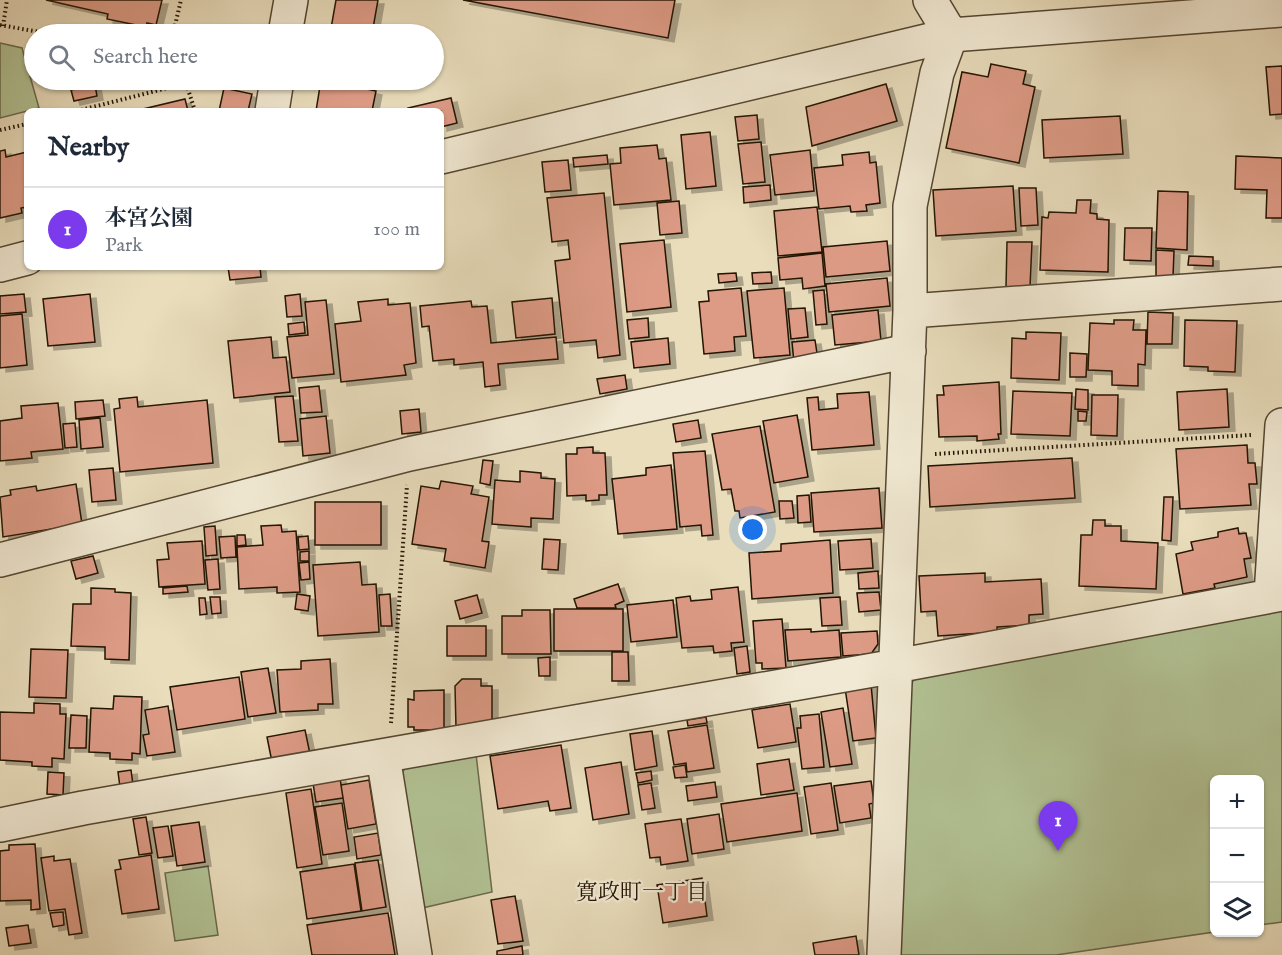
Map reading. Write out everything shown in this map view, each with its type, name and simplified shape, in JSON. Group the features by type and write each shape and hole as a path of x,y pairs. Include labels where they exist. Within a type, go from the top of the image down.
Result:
{"street":[{"path":"287,24 291,0"},
{"path":"930,0 951,35"},
{"path":"444,156 951,35 1282,10"},
{"path":"884,955 909,351 909,206 937,73 951,35"},
{"path":"272,108 275,90"},
{"path":"0,265 24,259"},
{"path":"910,311 1282,284"},
{"path":"0,560 409,454 909,351"},
{"path":"0,825 896,666 1277,594 1282,425"},
{"path":"386,755 415,955"}],"path":[{"path":"7,0 2,25 24,29"},
{"path":"175,24 181,0"},
{"path":"88,108 153,90"},
{"path":"189,90 194,108"},
{"path":"0,130 24,125"},
{"path":"904,456 1281,433"},
{"path":"386,755 399,632 409,454"}],"green space":[{"path":"0,43 22,48 24,90 34,90 39,108 24,108 24,112 0,118"},
{"path":"1282,606 1282,922 1264,924 1264,775 1210,775 1210,933 1056,955 896,955 910,688 917,672"},
{"path":"476,754 492,892 418,909 400,779 405,767"},
{"path":"208,866 218,935 175,941 165,873"}],"building":[{"path":"46,0 162,0 156,24 131,24 107,19 108,14"},
{"path":"336,0 378,0 374,24 332,24"},
{"path":"463,0 675,0 668,38"},
{"path":"991,64 1026,71 1023,84 1035,87 1019,163 946,148 962,72 988,77"},
{"path":"1282,66 1282,114 1270,115 1266,67"},
{"path":"886,84 897,121 812,146 806,107"},
{"path":"71,90 96,90 97,96 74,101"},
{"path":"224,90 252,94 249,108 220,108"},
{"path":"319,90 376,91 373,108 316,108"},
{"path":"451,98 457,123 444,126 444,108 408,108"},
{"path":"185,99 187,108 147,108"},
{"path":"757,115 759,139 738,141 735,117"},
{"path":"1120,116 1123,154 1044,158 1042,120"},
{"path":"710,132 716,186 686,189 681,135"},
{"path":"761,142 765,182 743,184 738,144"},
{"path":"657,145 659,159 666,158 671,200 614,205 610,164 621,163 620,148"},
{"path":"5,150 6,157 24,153 24,208 21,208 22,213 0,218 0,151"},
{"path":"810,150 814,191 775,195 770,155"},
{"path":"869,152 870,163 876,162 880,203 866,205 867,211 851,212 850,206 819,209 814,168 843,165 842,155"},
{"path":"607,155 608,164 574,167 573,158"},
{"path":"1236,156 1282,158 1282,218 1266,218 1267,190 1235,189"},
{"path":"568,160 571,190 545,192 542,162"},
{"path":"770,185 771,200 744,203 743,187"},
{"path":"1013,186 1016,231 936,236 933,190"},
{"path":"1019,188 1036,188 1038,225 1021,226"},
{"path":"1158,191 1188,192 1187,250 1156,248"},
{"path":"604,193 620,355 598,358 596,340 564,343 555,261 570,259 568,240 552,242 547,198"},
{"path":"1077,200 1091,200 1090,213 1097,214 1097,219 1109,220 1108,272 1040,270 1042,217 1048,218 1049,212 1076,213"},
{"path":"679,201 682,233 660,235 657,203"},
{"path":"817,207 822,252 778,256 774,211"},
{"path":"1125,228 1152,228 1151,261 1124,260"},
{"path":"664,240 671,307 627,312 620,244"},
{"path":"887,241 890,271 826,277 823,247"},
{"path":"1007,242 1032,242 1030,287 1006,287"},
{"path":"1156,250 1174,251 1173,277 1156,277"},
{"path":"822,253 825,286 803,289 802,278 780,280 778,258"},
{"path":"1189,256 1213,257 1213,266 1188,265"},
{"path":"228,270 260,270 261,277 230,280"},
{"path":"771,272 772,283 753,284 752,273"},
{"path":"736,273 737,281 719,283 718,274"},
{"path":"887,278 890,306 829,312 826,284"},
{"path":"741,288 746,336 734,337 735,351 704,354 699,302 709,301 708,291"},
{"path":"784,288 790,355 754,358 747,291"},
{"path":"824,290 827,324 816,325 813,291"},
{"path":"24,294 26,312 0,314 0,296"},
{"path":"90,294 95,342 48,346 43,299"},
{"path":"300,294 302,316 287,317 285,296"},
{"path":"552,298 555,334 516,338 512,302"},
{"path":"388,299 388,305 410,303 416,363 404,365 406,375 341,382 335,324 361,321 358,302"},
{"path":"326,300 334,374 292,378 287,337 308,335 305,302"},
{"path":"471,301 472,307 487,306 491,343 556,337 558,359 498,364 500,385 485,387 483,362 454,365 454,359 433,361 429,326 422,327 420,306"},
{"path":"805,308 808,337 791,339 788,309"},
{"path":"878,310 881,341 835,345 832,315"},
{"path":"1148,312 1173,313 1172,344 1147,344"},
{"path":"22,314 27,365 0,368 0,316"},
{"path":"648,318 649,337 629,339 627,320"},
{"path":"1114,320 1134,320 1133,330 1146,330 1145,365 1138,364 1138,386 1112,385 1112,371 1088,370 1090,323 1114,324"},
{"path":"1185,320 1237,321 1235,372 1208,371 1208,367 1184,366"},
{"path":"304,322 305,333 289,335 288,324"},
{"path":"1026,332 1061,333 1059,380 1011,378 1012,338 1026,339"},
{"path":"271,337 273,358 286,357 290,392 234,398 228,341"},
{"path":"668,338 670,364 634,368 631,342"},
{"path":"815,340 818,360 794,363 792,342"},
{"path":"1070,353 1087,354 1086,377 1070,377"},
{"path":"625,375 627,389 600,394 597,379"},
{"path":"999,382 1001,434 998,434 999,439 977,441 977,436 939,437 937,395 944,395 943,386"},
{"path":"319,386 322,412 301,413 299,388"},
{"path":"1076,389 1088,390 1088,410 1075,409"},
{"path":"1227,389 1229,427 1179,430 1177,392"},
{"path":"1013,391 1072,393 1070,436 1011,434"},
{"path":"869,392 874,445 812,450 807,398 818,397 819,410 838,408 837,394"},
{"path":"1092,395 1118,395 1117,436 1091,435"},
{"path":"293,396 298,441 279,442 275,397"},
{"path":"137,397 138,407 207,400 213,463 120,472 114,409 120,408 119,399"},
{"path":"103,400 105,416 76,419 75,402"},
{"path":"58,403 63,449 31,452 32,458 0,461 0,421 22,418 21,406"},
{"path":"419,409 421,432 402,434 400,411"},
{"path":"1078,411 1087,412 1086,421 1078,421"},
{"path":"797,415 808,477 774,483 763,421"},
{"path":"326,416 330,453 303,456 300,419"},
{"path":"100,418 103,447 81,449 79,420"},
{"path":"698,420 701,438 676,442 673,424"},
{"path":"75,423 77,447 65,448 63,424"},
{"path":"760,426 775,512 740,518 739,511 735,511 731,489 722,490 712,434"},
{"path":"1247,445 1248,463 1255,463 1257,484 1249,484 1251,505 1180,509 1176,449"},
{"path":"593,447 593,453 605,453 607,495 599,495 599,500 586,501 586,495 567,496 566,454 577,454 577,448"},
{"path":"705,451 713,535 702,536 701,525 680,527 673,453"},
{"path":"1072,458 1075,498 930,507 928,466"},
{"path":"483,460 493,461 490,485 480,483"},
{"path":"671,465 677,529 618,534 612,479 646,475 646,468"},
{"path":"113,468 116,500 92,502 89,470"},
{"path":"520,471 541,473 541,478 555,479 553,519 531,518 531,527 492,524 495,480 520,482"},
{"path":"441,481 473,486 471,494 489,497 482,541 489,542 485,568 444,561 446,549 412,544 421,486 439,489"},
{"path":"76,484 82,524 3,537 0,497 11,495 10,490 36,486 37,491"},
{"path":"879,488 882,528 814,532 811,493"},
{"path":"809,495 811,522 798,523 797,496"},
{"path":"1164,497 1173,497 1171,541 1162,540"},
{"path":"779,501 792,501 794,518 780,519"},
{"path":"315,502 381,502 381,545 315,545"},
{"path":"1093,520 1105,520 1105,526 1121,526 1121,541 1158,543 1156,589 1079,586 1081,535 1092,535"},
{"path":"281,525 282,532 296,531 300,592 277,593 277,587 239,589 237,547 263,545 261,526"},
{"path":"215,526 217,555 206,556 204,527"},
{"path":"1238,528 1239,534 1246,533 1251,558 1244,559 1247,577 1214,584 1215,588 1183,594 1176,554 1193,550 1191,542 1218,537 1218,532"},
{"path":"237,535 245,535 246,545 237,546"},
{"path":"235,536 236,557 221,558 219,537"},
{"path":"308,536 309,549 299,550 298,537"},
{"path":"544,539 560,540 558,570 542,569"},
{"path":"871,539 873,568 840,570 838,541"},
{"path":"830,540 833,593 752,599 749,553 781,551 781,544"},
{"path":"202,541 205,584 159,587 157,560 169,559 167,543"},
{"path":"309,551 309,561 300,561 300,552"},
{"path":"93,556 98,573 76,579 71,561"},
{"path":"218,559 220,589 208,590 205,560"},
{"path":"309,562 310,579 301,580 299,563"},
{"path":"360,562 362,585 376,584 379,632 318,636 313,565"},
{"path":"878,571 879,588 859,589 858,573"},
{"path":"985,573 985,582 1041,579 1043,614 1029,615 1029,625 997,627 997,632 938,636 936,611 921,612 919,576"},
{"path":"618,584 624,601 615,605 616,608 577,608 574,599"},
{"path":"187,586 188,592 163,594 163,588"},
{"path":"738,587 744,642 731,643 732,651 714,653 713,646 682,648 676,598 690,596 691,601 712,599 711,590"},
{"path":"91,588 115,589 115,592 131,593 129,660 105,659 105,647 71,646 73,604 91,604"},
{"path":"879,592 881,610 859,612 857,593"},
{"path":"297,594 310,596 308,611 295,609"},
{"path":"390,594 392,626 381,626 379,595"},
{"path":"477,595 482,613 460,619 455,601"},
{"path":"210,597 220,597 221,613 212,614"},
{"path":"840,597 842,625 822,626 820,598"},
{"path":"199,598 205,598 207,614 200,615"},
{"path":"673,600 677,637 631,642 627,605"},
{"path":"554,609 623,609 623,651 554,651"},
{"path":"522,610 550,610 551,654 502,654 502,616 522,616"},
{"path":"782,619 786,668 762,669 762,663 756,663 753,621"},
{"path":"447,626 486,626 486,656 447,656"},
{"path":"811,629 811,632 839,630 841,657 788,661 785,630"},
{"path":"877,631 878,644 871,654 843,656 841,633"},
{"path":"747,646 750,672 737,674 734,648"},
{"path":"31,649 68,650 66,698 29,697"},
{"path":"612,652 628,652 629,681 612,681"},
{"path":"550,657 550,676 539,676 538,658"},
{"path":"330,659 333,704 318,704 318,710 280,712 277,670 301,669 301,661"},
{"path":"268,668 276,713 248,717 241,672"},
{"path":"239,677 245,719 177,730 170,687"},
{"path":"462,679 481,679 481,686 492,686 492,723 456,728 455,686"},
{"path":"871,684 876,738 853,741 845,688"},
{"path":"444,690 444,730 414,730 414,727 408,727 408,699 414,700 414,691"},
{"path":"114,696 142,697 140,754 132,753 132,760 110,759 110,753 89,752 91,708 113,709"},
{"path":"34,703 60,704 60,714 66,714 64,759 52,758 52,767 32,766 32,762 0,760 0,712 34,713"},
{"path":"790,704 796,742 758,748 752,710"},
{"path":"168,706 175,752 147,756 143,735 149,734 145,710"},
{"path":"843,708 852,764 830,767 821,712"},
{"path":"819,714 824,767 802,769 797,728 801,728 800,716"},
{"path":"71,715 87,716 86,748 69,748"},
{"path":"706,717 707,723 688,726 687,720"},
{"path":"707,725 714,768 687,772 686,763 674,765 668,731"},
{"path":"305,730 310,754 272,762 267,737"},
{"path":"652,731 657,766 635,770 630,734"},
{"path":"561,745 571,808 550,811 548,801 498,809 490,756"},
{"path":"789,759 794,790 761,795 757,764"},
{"path":"621,762 629,814 593,820 585,768"},
{"path":"685,765 687,777 675,778 673,767"},
{"path":"131,770 133,785 120,787 118,772"},
{"path":"651,771 652,780 638,783 636,773"},
{"path":"48,772 64,773 63,795 47,794"},
{"path":"340,778 343,798 316,802 313,783"},
{"path":"369,780 376,824 348,829 341,785"},
{"path":"871,781 874,803 869,804 871,818 840,823 834,786"},
{"path":"715,782 717,797 688,801 686,786"},
{"path":"651,783 655,808 642,810 638,785"},
{"path":"831,783 838,830 811,834 804,787"},
{"path":"311,789 322,864 297,868 286,793"},
{"path":"797,793 802,831 727,842 721,804"},
{"path":"342,803 349,851 323,855 315,807"},
{"path":"719,814 724,849 692,854 687,819"},
{"path":"146,817 152,853 139,855 133,819"},
{"path":"681,819 688,861 661,865 660,857 650,858 645,824"},
{"path":"199,822 205,862 177,866 171,826"},
{"path":"168,826 173,856 158,858 153,828"},
{"path":"378,833 381,855 357,859 354,837"},
{"path":"35,844 40,909 31,910 31,900 0,901 0,851 9,850 9,845"},
{"path":"151,855 159,909 122,914 115,870 121,869 119,860"},
{"path":"54,856 54,861 70,859 82,933 69,935 65,909 49,911 41,858"},
{"path":"378,860 386,907 362,911 355,863"},
{"path":"354,864 361,911 307,919 300,872"},
{"path":"702,878 707,916 663,923 657,885"},
{"path":"515,896 523,941 498,944 491,900"},
{"path":"63,912 64,925 53,927 50,913"},
{"path":"388,913 395,955 312,955 307,925"},
{"path":"28,925 31,943 9,946 6,928"},
{"path":"856,936 859,955 815,955 813,943"},
{"path":"522,946 523,955 497,955 497,951"}],"place":[{"name":"本宮公園","path":"1058,851"}],"district":[{"name":"寛政町一丁目","path":"642,891"}]}
